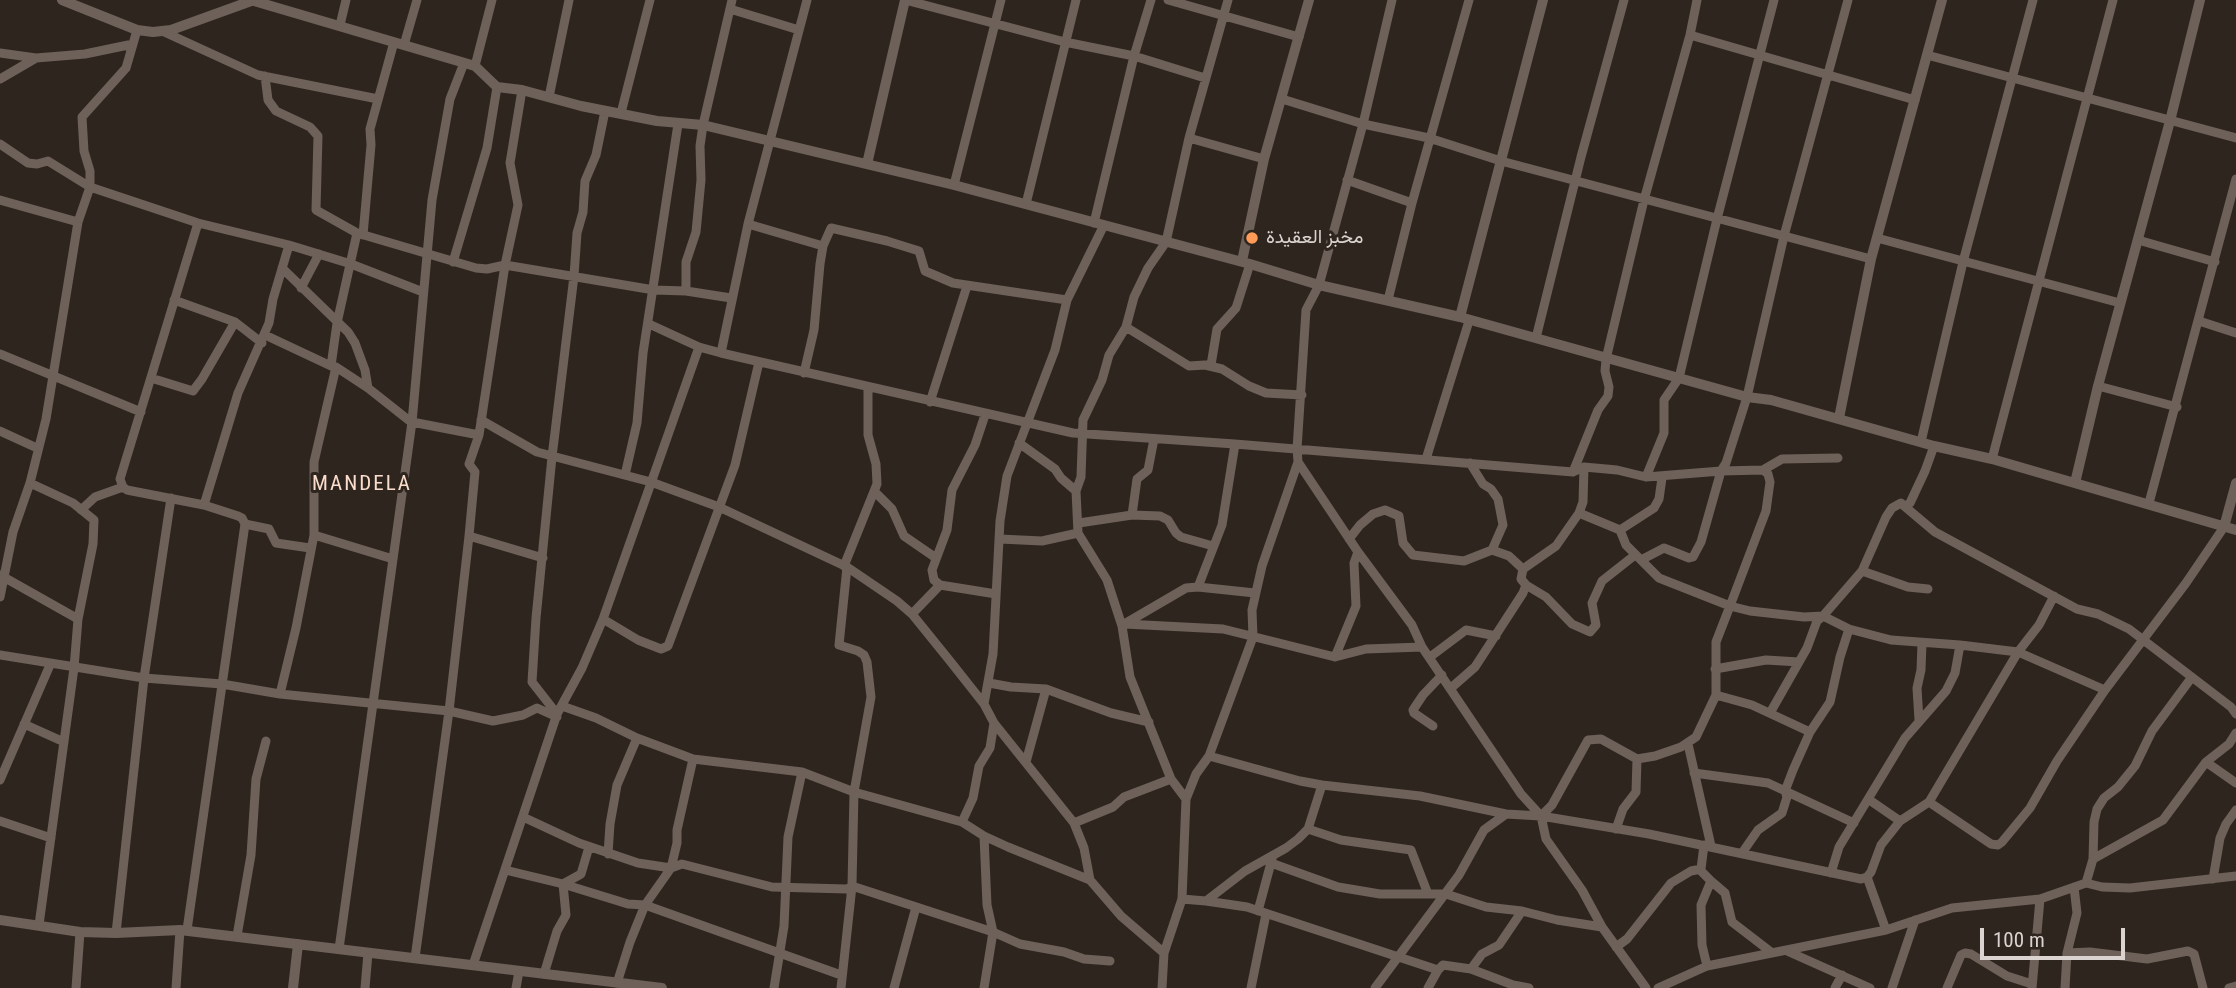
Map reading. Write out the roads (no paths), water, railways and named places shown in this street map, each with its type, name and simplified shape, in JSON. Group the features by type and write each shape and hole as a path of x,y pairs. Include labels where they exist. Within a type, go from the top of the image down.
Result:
{"street":[{"path":"62,0 136,30 162,31 205,19 253,0 470,64 498,87 522,90 606,111 678,124 703,125 954,185 1246,262 1318,285 1464,319 1747,397 1771,400 1934,446 1992,459 2236,530"},
{"path":"340,25 346,0"},
{"path":"281,694 314,535 314,462 334,366 337,323 360,234 371,145 370,129 378,99 417,0"},
{"path":"339,949 411,422 435,177 450,100 470,64 492,0"},
{"path":"548,97 569,0"},
{"path":"621,113 650,0"},
{"path":"721,353 731,298 768,141 807,0"},
{"path":"867,164 905,0 1065,42 1134,55 1205,78"},
{"path":"954,185 1001,0"},
{"path":"1026,204 1076,0"},
{"path":"984,704 993,654 1000,522 1007,476 1055,350 1067,300 1099,224 1134,55 1151,0"},
{"path":"1168,0 1299,37"},
{"path":"1186,799 1171,779 1130,677 1123,625 1107,580 1078,528 1076,491 1081,477 1083,420 1102,380 1109,355 1126,327 1134,297 1148,268 1166,242 1189,138 1228,0"},
{"path":"1211,365 1217,329 1236,308 1264,159 1309,0"},
{"path":"1162,988 1164,953 1182,898 1186,799 1196,774 1209,756 1253,637 1252,610 1255,593 1298,462 1306,310 1318,285 1363,124 1392,0"},
{"path":"1388,300 1429,138 1469,0"},
{"path":"1426,458 1464,319 1543,0"},
{"path":"1536,338 1624,0"},
{"path":"1573,472 1598,410 1608,396 1606,359 1644,200 1690,35 1697,0"},
{"path":"1646,478 1664,433 1664,400 1678,378 1774,0"},
{"path":"1584,467 1583,502 1579,513 1556,546 1523,569 1521,579 1546,597 1572,624 1590,632 1596,625 1592,603 1602,581 1638,557 1664,548 1689,558 1701,542 1721,471 1747,397 1784,236 1848,0"},
{"path":"1839,418 1871,259 1942,0"},
{"path":"1921,442 1963,262 2033,0"},
{"path":"1992,459 2113,0"},
{"path":"2075,483 2200,0"},
{"path":"686,291 686,262 696,232 703,125 731,4 799,30"},
{"path":"0,597 2,576 13,532 30,483 46,419 78,222 90,187 82,117 126,68 136,30"},
{"path":"162,31 252,72 378,99"},
{"path":"1690,35 1915,100"},
{"path":"0,53 36,58 85,54 133,44"},
{"path":"1927,55 2236,138"},
{"path":"0,79 36,58"},
{"path":"265,76 268,100 276,111 310,127 318,136 316,210 360,234 453,262 488,269 505,265 654,290 686,291 731,298"},
{"path":"453,262 487,148 498,87"},
{"path":"415,958 449,710 469,536 475,472 470,464 479,435 505,265 518,205 510,163 522,90"},
{"path":"1282,99 1363,124 1429,138 1501,161 1871,259"},
{"path":"559,712 532,682 536,618 577,233 583,212 585,181 596,155 606,111"},
{"path":"625,475 637,422 641,365 678,124"},
{"path":"1189,138 1264,159"},
{"path":"0,144 27,163 48,161 90,187 198,223 289,245 351,264 423,292"},
{"path":"2150,503 2236,179"},
{"path":"1347,180 1412,203"},
{"path":"0,200 78,222"},
{"path":"123,487 120,479 198,223"},
{"path":"748,224 823,246"},
{"path":"804,373 814,330 818,272 823,246 833,228 887,241 921,253 923,268 953,283 1067,300"},
{"path":"1877,238 2120,303"},
{"path":"2138,240 2215,262"},
{"path":"204,505 238,393 263,339 289,245"},
{"path":"302,288 319,254"},
{"path":"282,268 355,342 368,388"},
{"path":"930,402 967,286"},
{"path":"174,300 236,322 263,339 334,366 368,388 411,422 479,435"},
{"path":"2199,321 2236,333"},
{"path":"151,378 193,391 198,387 236,322"},
{"path":"649,324 721,353 985,415 1082,434 1426,458 1573,472 1584,467 1618,470 1646,478 1763,470 1782,459 1838,458"},
{"path":"1126,327 1189,366 1211,365 1266,393 1301,395"},
{"path":"473,965 559,712 603,619 699,346"},
{"path":"0,354 141,412"},
{"path":"603,619 638,640 661,649 668,646 735,465 760,362"},
{"path":"2098,386 2176,407"},
{"path":"841,988 852,886 854,792 871,696 864,655 858,650 839,645 846,567 875,492 877,472 867,426 868,388"},
{"path":"985,415 975,445 952,489 947,530 932,575 940,585 996,594"},
{"path":"481,421 522,445 552,457 651,482 719,507 846,567 884,591 912,614 1074,823 1084,848 1090,880"},
{"path":"0,431 37,448"},
{"path":"1132,514 1137,479 1148,470 1154,439"},
{"path":"1019,443 1055,469 1076,491"},
{"path":"1198,587 1222,525 1235,444"},
{"path":"1901,503 1905,506 1910,503 1926,471 1934,446"},
{"path":"1298,462 1358,552 1412,625 1422,647 1521,794 1541,816 1546,839 1582,890 1602,927 1646,988"},
{"path":"1470,463 1483,484 1491,489 1498,499 1503,525 1492,550"},
{"path":"1541,816 1552,805 1588,740 1601,738 1637,759 1655,756 1689,744 1702,728 1716,695 1716,642 1766,511 1770,482 1768,474 1763,470"},
{"path":"1620,530 1654,508 1659,499 1662,478"},
{"path":"30,483 73,503 94,520 93,544 78,619 74,668 38,925"},
{"path":"1929,802 1991,844 1998,845 2031,808 2057,761 2105,690 2186,583 2224,527 2236,483"},
{"path":"81,510 95,497 123,487 204,505 239,516 245,524 176,988"},
{"path":"875,492 892,509 904,536 936,558"},
{"path":"116,933 144,678 171,498"},
{"path":"1770,713 1807,648 1817,621 1862,571 1886,517 1892,508 1901,503"},
{"path":"1901,503 1936,532 2077,609 2108,618 2145,639 2234,709"},
{"path":"1349,539 1373,514 1385,510 1399,516 1403,543 1413,555 1464,561 1492,550 1509,556 1523,569"},
{"path":"1579,513 1620,530 1626,545 1659,578 1730,606 1804,617 1824,616 1849,629 1891,640 2018,652 2105,690"},
{"path":"1000,539 1042,541 1078,528 1132,514 1160,516 1168,520 1181,537 1213,546"},
{"path":"245,524 269,529 276,543 310,548"},
{"path":"314,535 393,559"},
{"path":"469,536 543,558"},
{"path":"1335,657 1356,606 1354,563 1358,552"},
{"path":"1862,571 1908,587 1928,589"},
{"path":"2,576 78,619"},
{"path":"1451,688 1475,667 1523,593 1526,584"},
{"path":"912,614 940,585"},
{"path":"1123,625 1186,588 1255,593"},
{"path":"1885,930 1867,877 1881,845 1900,821 1929,802 2018,652 2039,625 2054,596"},
{"path":"1123,625 1223,629 1335,657 1366,649 1422,647"},
{"path":"1742,853 1758,830 1782,813 1787,797 1785,791 1810,732 1830,702 1849,629"},
{"path":"1430,656 1466,630 1496,636"},
{"path":"1919,720 1917,688 1922,643"},
{"path":"1831,873 1839,847 1905,738 1946,691 1955,673 1961,645"},
{"path":"0,655 144,678 222,684 281,694 449,710 493,720 523,715 537,708 596,718 637,738 693,759 802,772 854,792 962,822 985,836 1090,880 1121,916 1164,953"},
{"path":"1715,669 1766,660 1799,662"},
{"path":"0,780 50,664"},
{"path":"1433,726 1414,713 1413,709 1442,675"},
{"path":"2086,883 2093,859 2097,809 2135,766 2152,731 2192,677"},
{"path":"989,683 1046,689 1111,713 1149,722"},
{"path":"1026,762 1046,689"},
{"path":"1716,695 1770,713 1810,732"},
{"path":"962,822 973,798 979,766 990,748 995,723"},
{"path":"24,724 64,742"},
{"path":"2093,859 2163,820 2206,762 2229,744 2236,733"},
{"path":"608,854 617,785 637,738"},
{"path":"237,936 251,855 257,779 267,741"},
{"path":"1689,744 1708,845 1700,870"},
{"path":"1209,756 1300,782 1420,796 1506,814 1541,816 1708,845 1861,879 1867,877"},
{"path":"617,983 629,942 645,905 671,868 693,759"},
{"path":"1616,829 1623,809 1636,792 1637,759"},
{"path":"2206,762 2236,783"},
{"path":"774,988 785,910 788,837 802,772"},
{"path":"1695,773 1768,783 1854,823"},
{"path":"1074,823 1114,807 1124,797 1171,779"},
{"path":"1206,901 1245,871 1272,859 1308,829 1322,785"},
{"path":"1868,800 1900,821"},
{"path":"2213,879 2220,838 2236,810"},
{"path":"1375,988 1446,894 1484,830 1506,814"},
{"path":"523,817 589,847 638,863 671,868 682,864 758,884 784,887 847,889 852,886 993,932 1020,944 1065,952 1084,959 1110,961"},
{"path":"0,821 51,838"},
{"path":"1308,829 1341,840 1411,850 1428,894"},
{"path":"984,988 993,932 988,905 985,836"},
{"path":"563,884 582,874 589,847"},
{"path":"1272,859 1338,887 1380,894 1446,894 1486,907 1522,911 1602,927"},
{"path":"1251,988 1272,859"},
{"path":"505,870 628,904 645,905 841,975"},
{"path":"1700,870 1725,893 1732,922 1771,952"},
{"path":"1616,947 1627,939 1671,883 1691,871 1700,870"},
{"path":"1658,988 1707,966 1885,930 1952,908 2040,899 2086,883 2102,887 2130,888 2236,876"},
{"path":"1707,966 1702,945 1701,905 1711,881"},
{"path":"544,974 557,931 566,915 563,884"},
{"path":"2066,988 2067,953 2077,913 2074,887"},
{"path":"1182,898 1247,907 1438,970"},
{"path":"1947,988 1961,955 1965,953 2032,986 2040,899"},
{"path":"894,988 916,907"},
{"path":"1471,969 1482,954 1499,945 1522,911"},
{"path":"0,920 80,932 184,930 544,974 588,984 617,983 662,988"},
{"path":"1892,988 1915,920"},
{"path":"76,988 80,932"},
{"path":"293,988 298,944"},
{"path":"1787,951 1870,988"},
{"path":"2067,953 2090,952 2147,959 2188,951 2194,954 2203,988"},
{"path":"365,988 368,953"},
{"path":"1428,988 1443,965 1471,969 1513,986 1529,988"},
{"path":"516,988 519,971"},
{"path":"1835,988 1842,975"},
{"path":"2229,988 2236,986"}],"place":[{"name":"مخبز العقيدة","path":"1252,238"}],"district":[{"name":"MANDELA","path":"362,485"}]}
